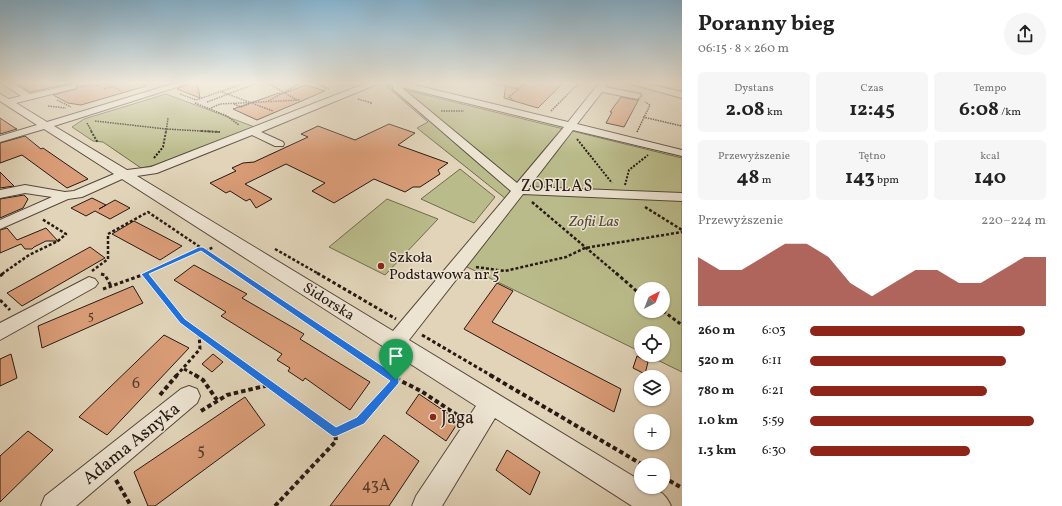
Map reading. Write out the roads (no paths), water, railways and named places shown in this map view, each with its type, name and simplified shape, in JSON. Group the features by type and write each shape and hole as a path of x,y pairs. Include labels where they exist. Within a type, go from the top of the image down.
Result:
{"street":[{"name":"Sidorska","path":"13,106 657,506"},
{"path":"0,139 112,106"},
{"path":"300,106 308,110"},
{"path":"0,225 31,213 65,196 77,194 124,174 153,170 319,106"},
{"path":"418,106 518,190 682,197"},
{"path":"485,106 543,119 569,128 682,153"},
{"path":"395,343 587,106"},
{"path":"253,132 279,144"},
{"path":"0,194 16,189 30,188 65,196"},
{"path":"0,332 91,283"},
{"name":"Adama Asnyka","path":"55,506 189,396"},
{"path":"426,506 491,403"}],"place":[{"name":"Szkoła Podstawowa nr 5","path":"381,266"},
{"name":"Jaga","path":"433,417"}],"district":[{"name":"ZOFILAS","path":"557,185"}],"park label":[{"name":"Zofii Las","path":"594,221"}]}
